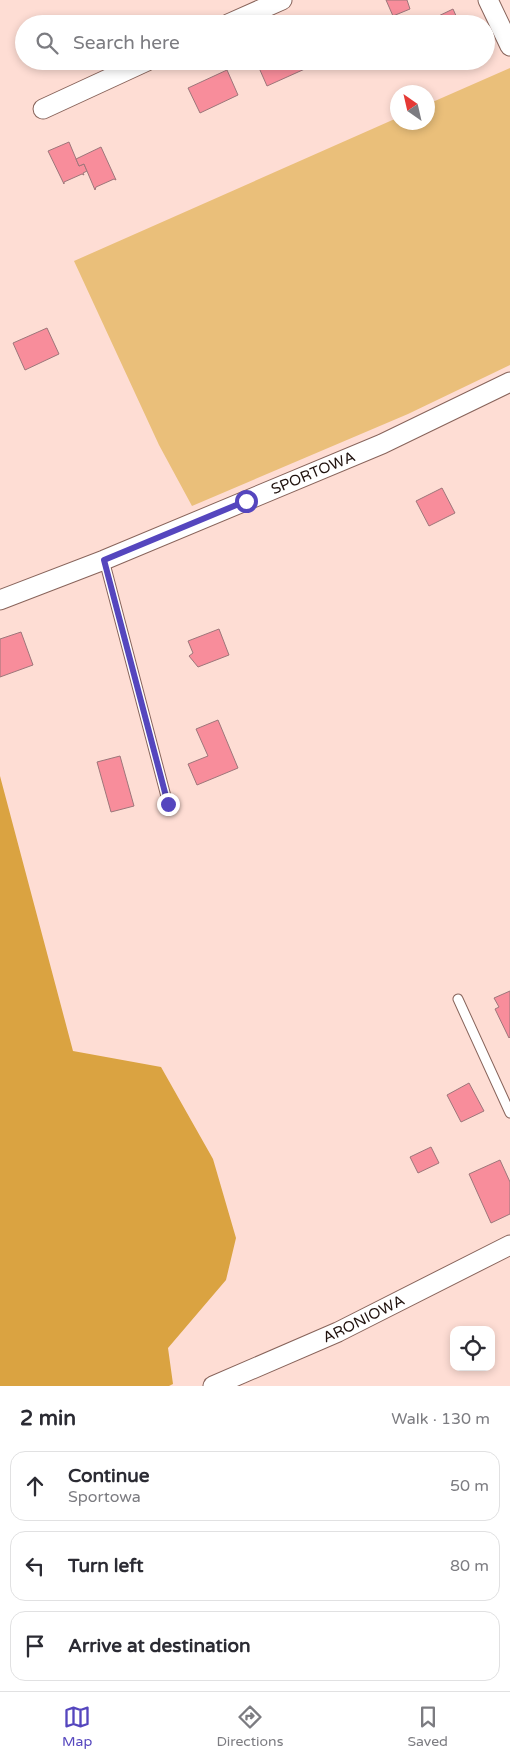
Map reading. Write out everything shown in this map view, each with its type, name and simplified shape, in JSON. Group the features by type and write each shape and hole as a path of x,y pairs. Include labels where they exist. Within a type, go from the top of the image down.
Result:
{"street":[{"path":"248,15 282,0"},
{"path":"488,0 510,46"},
{"path":"42,110 128,70"},
{"name":"SPORTOWA","path":"0,600 104,560 382,444 510,382"},
{"name":"ARONIOWA","path":"213,1386 338,1332 510,1245"}],"lane":[{"path":"104,560 168,804"},
{"path":"458,999 510,1112"}],"shaded area":[{"path":"510,68 510,365 408,414 192,506 159,445 74,261 390,121 390,130 435,130 435,101"},
{"path":"0,776 73,1051 161,1067 213,1159 236,1238 226,1280 168,1348 173,1384 169,1386 0,1386"}],"building":[{"path":"386,0 407,0 410,9 393,15"},
{"path":"453,9 456,15 441,15"},
{"path":"227,70 238,95 200,113 188,88"},
{"path":"260,70 303,70 267,86"},
{"path":"69,142 79,166 84,164 87,171 83,173 84,175 82,174 64,182 64,184 48,151"},
{"path":"101,147 116,180 114,179 96,187 95,190 84,164 79,166 76,159"},
{"path":"47,328 59,354 25,370 13,343"},
{"path":"442,488 455,513 429,526 416,501"},
{"path":"219,629 229,655 198,667 189,656 193,653 188,641"},
{"path":"21,632 33,665 0,677 0,639"},
{"path":"218,720 238,768 197,785 188,764 208,756 196,729"},
{"path":"120,756 134,806 111,812 97,762"},
{"path":"510,991 509,1038 495,1009 499,1007 494,998"},
{"path":"469,1083 484,1111 461,1122 447,1095"},
{"path":"431,1147 439,1163 418,1173 410,1157"},
{"path":"500,1160 510,1182 510,1214 491,1223 469,1174"}],"route":[{"path":"168,804 104,560 246,501"}]}
